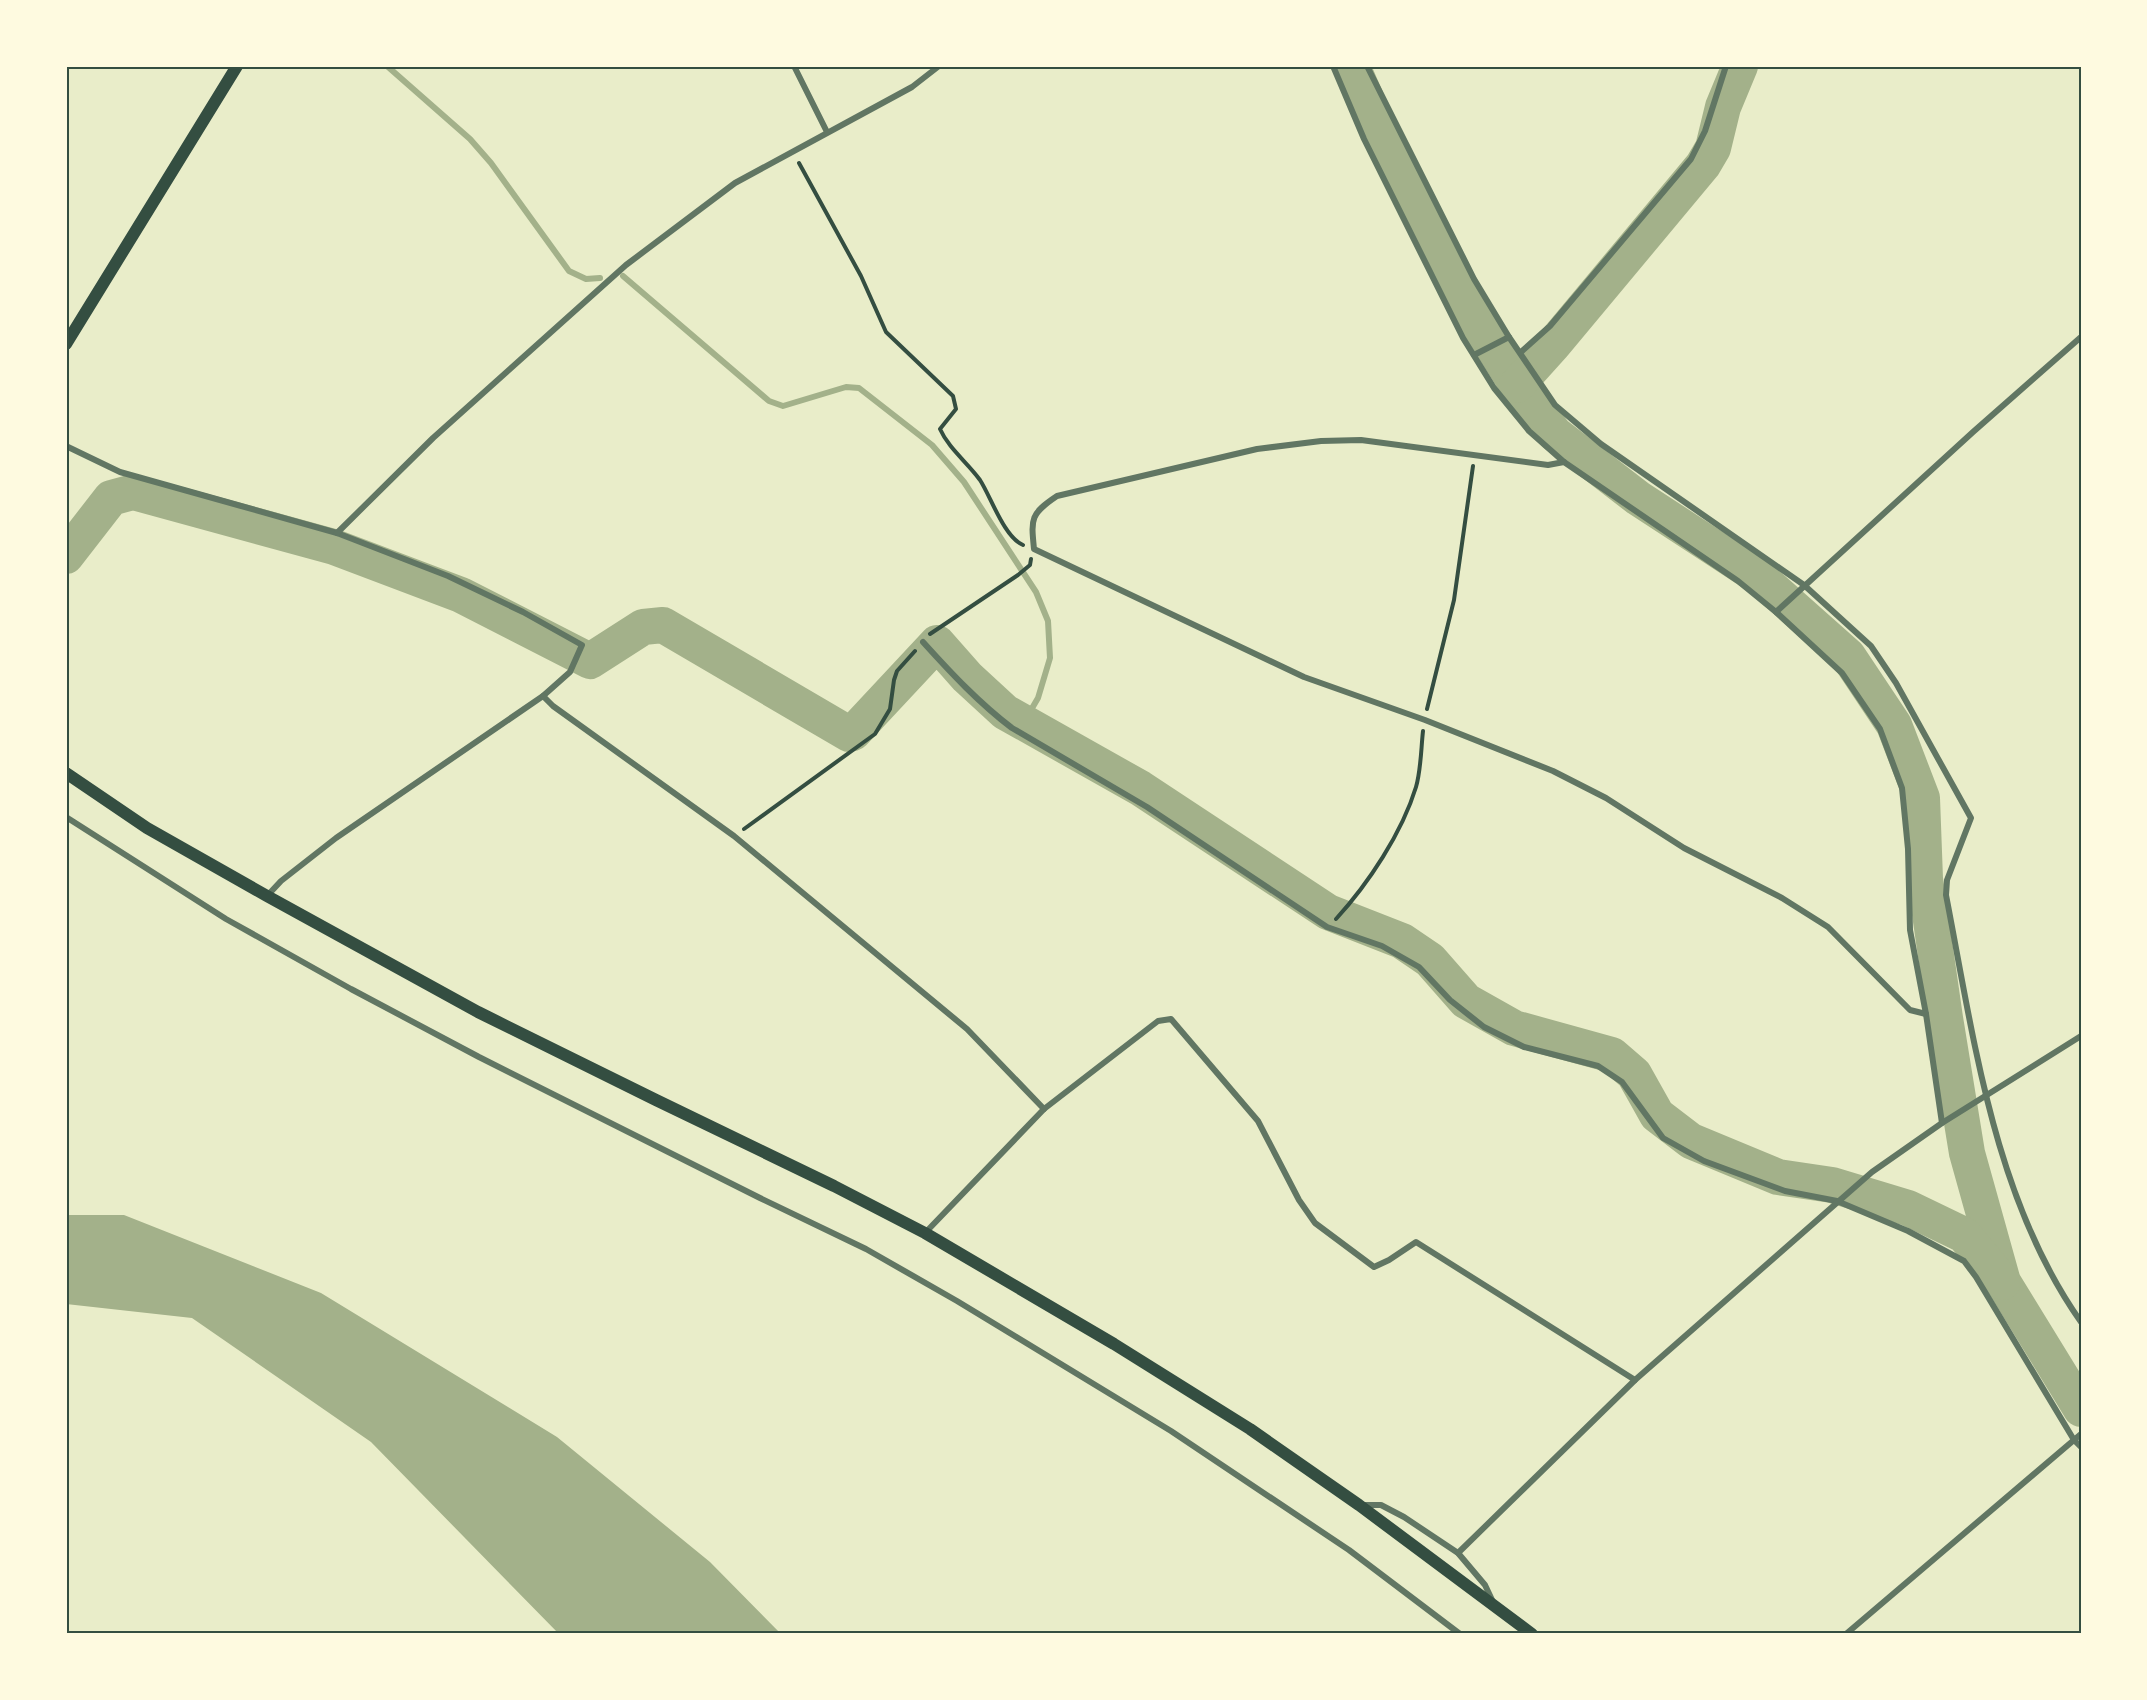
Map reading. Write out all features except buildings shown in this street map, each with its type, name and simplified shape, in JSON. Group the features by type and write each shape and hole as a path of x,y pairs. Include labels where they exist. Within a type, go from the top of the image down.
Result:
{"main road":[{"path":"66,344 237,66"},
{"path":"66,773 147,828 478,1011 925,1233 1114,1344 1250,1429 1359,1505 1532,1634"}],"street":[{"path":"794,66 827,132"},
{"path":"337,533 433,438 626,265 735,183 912,87 939,66"},
{"path":"1333,66 1364,139 1463,338 1494,388 1529,431 1564,462 1778,610 1842,674 1880,729 1902,788 1908,849 1910,930 1926,1014 1942,1123"},
{"path":"1367,66 1506,338 1521,352 1555,405 1600,444 1802,587 1871,646 1896,683 1971,818 1947,880 1946,895 1985,1095 2004,1157 2037,1248 2061,1294 2081,1322"},
{"path":"1521,352 1550,326 1691,159 1706,131 1725,66"},
{"path":"1474,355 1506,338"},
{"path":"1778,610 1973,432 2081,338"},
{"path":"1564,462 1548,465 1474,457 1361,440 1321,441 1257,449 1057,496 1042,506 1032,521 1034,549 1304,677 1425,720 1553,771 1606,798 1684,848 1782,898 1828,927 1910,1010 1926,1014"},
{"path":"66,446 120,472 337,533 448,576 523,612 582,645 570,672 543,696 336,838 281,881 267,896"},
{"path":"923,642 956,679 993,714 1012,728 1147,807 1327,927 1382,946 1419,967 1450,1000 1485,1027 1524,1047 1598,1066 1606,1071 1622,1082 1663,1138 1704,1161 1785,1191 1837,1201 1908,1231 1964,1262 1976,1277 2081,1448"},
{"path":"543,696 553,706 734,836 966,1029 1044,1109"},
{"path":"66,817 226,919 351,989 500,1067 866,1249 957,1302 1171,1431 1349,1550 1460,1634"},
{"path":"925,1233 1044,1109 1158,1021 1171,1019 1258,1121 1299,1200 1315,1223 1374,1267 1416,1242 1635,1380"},
{"path":"1458,1553 1635,1380 1837,1201 1872,1172 1942,1123 2081,1035"},
{"path":"1846,1634 2080,1434"},
{"path":"1359,1505 1381,1505 1404,1516 1458,1553 1485,1585 1495,1605"}],"path":[{"path":"793,152 861,276 886,332 953,396 956,409 940,429 945,441 979,479 1007,529 1017,542 1034,549"},
{"path":"1341,913 1394,838 1416,786 1425,720 1454,600 1474,457"},
{"path":"734,836 875,734 890,709 897,671 923,642 934,630 1024,570"}],"shaded area":[{"path":"66,1215 124,1215 321,1293 557,1437 710,1562 781,1634 559,1634 371,1442 192,1318 66,1304"}],"waterway":[{"path":"387,66 470,139 491,163 569,271 586,279 600,278"},
{"path":"1352,66 1396,168 1478,324 1517,385 1555,434 1638,498 1759,577 1848,656 1894,725 1922,798 1925,879 1967,1153 2003,1282 2081,1409"},
{"path":"1517,385 1703,165 1713,148 1723,107 1740,66"},
{"path":"623,276 769,401 783,406 846,387 859,388 932,445 964,482 1036,592 1048,621 1050,658 1038,698 1024,722"},
{"path":"66,556 111,498 133,492 334,547 461,595 590,661 643,627 663,625 849,734 853,733 937,643 967,677 1005,712 1140,788 1328,912 1402,941 1430,960 1466,1001 1514,1028 1612,1055 1634,1074 1657,1115 1691,1141 1778,1177 1832,1185 1908,1208 1964,1235 2003,1282"}]}
